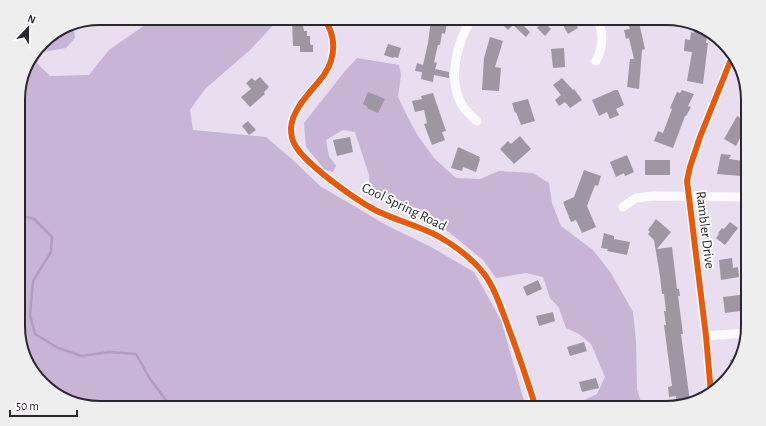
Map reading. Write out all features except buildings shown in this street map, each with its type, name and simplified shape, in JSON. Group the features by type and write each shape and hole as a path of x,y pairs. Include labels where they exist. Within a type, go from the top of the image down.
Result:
{"street":[{"name":"Cool Spring Road","path":"327,25 330,29 334,54 328,69 295,114 291,127 294,144 300,153 313,165 359,200 375,210 396,220 416,226 451,244 485,275 494,291 508,327 534,401"},
{"path":"469,25 461,41 457,60 455,83 458,97 462,106 476,121"},
{"path":"596,61 603,36 600,25"},
{"name":"Rambler Drive","path":"710,387 706,336 687,181 694,154 731,62"},
{"path":"623,207 636,198 653,196 741,197"},
{"path":"706,336 741,333"}],"shaded area":[{"path":"145,25 273,25 250,50 205,89 190,110 193,130 266,137 320,186 386,225 431,247 474,272 501,320 524,401 100,401 76,397 54,385 41,372 31,355 25,326 26,86 35,63 41,54 46,48 63,35 74,30 75,38 66,48 43,52 37,63 50,76 89,75 109,50"},
{"path":"357,58 399,65 401,75 398,97 408,118 418,136 434,158 456,178 480,179 499,171 533,173 549,183 552,203 561,226 593,250 611,273 633,312 636,341 637,389 641,401 582,401 597,394 605,377 591,344 579,334 566,328 559,308 550,298 543,277 526,273 496,278 483,260 449,232 370,194 369,175 355,132 343,130 326,140 329,156 336,166 333,172 325,170 306,147 304,123"}],"waterway":[{"path":"25,217 34,219 52,237 51,252 33,281 30,315 35,334 58,348 82,356 109,352 136,354 150,379 167,401"}],"cycle path":[{"path":"328,25 333,39 333,54 331,61 324,75 295,113 291,128 294,143 299,151 318,170 355,198 383,214 436,235 450,243 475,263 491,284 497,298 534,401"},
{"path":"710,386 706,336 687,181 700,137 730,62"}]}
